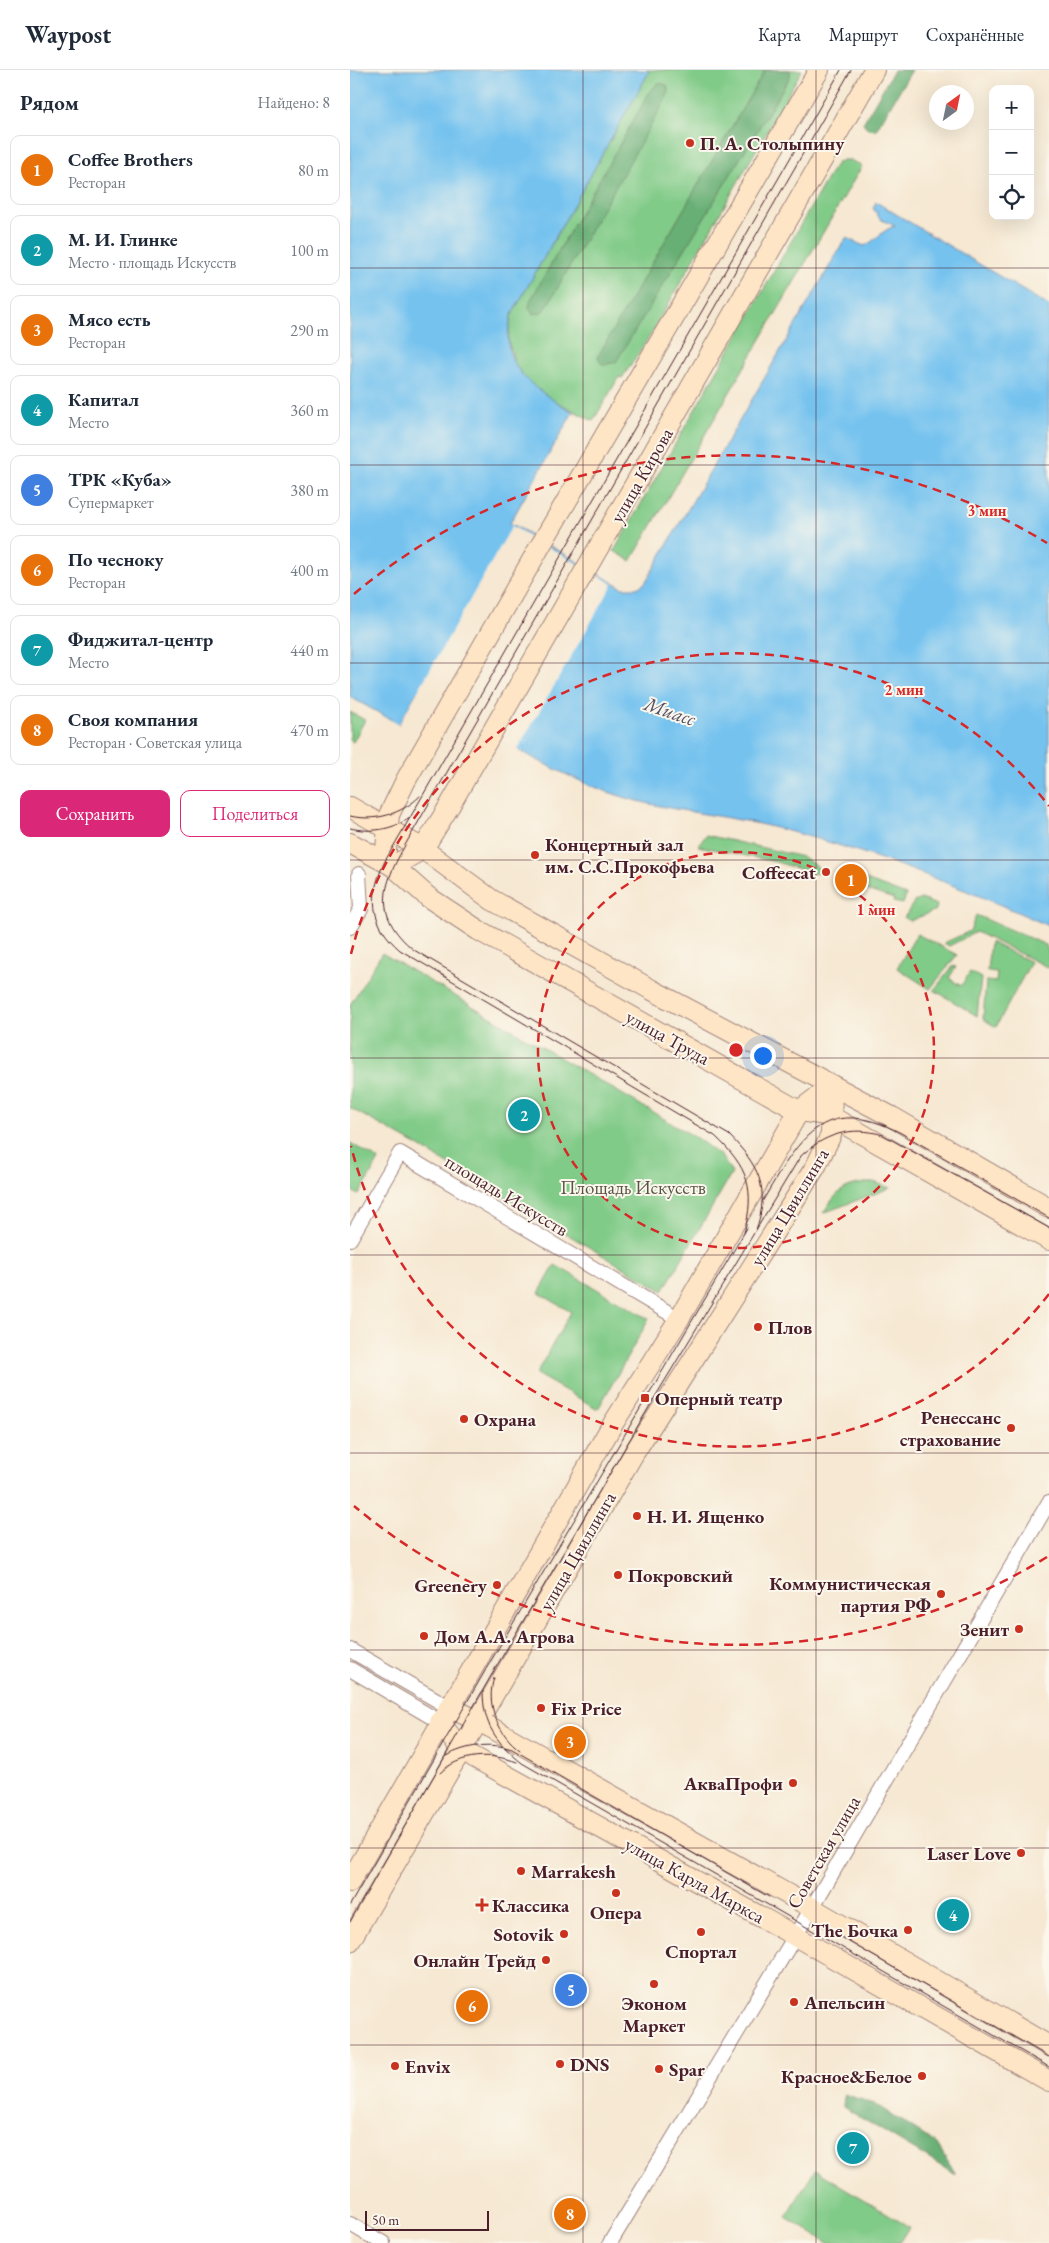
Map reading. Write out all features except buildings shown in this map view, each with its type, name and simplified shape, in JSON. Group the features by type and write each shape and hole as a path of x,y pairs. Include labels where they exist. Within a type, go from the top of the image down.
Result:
{"main road":[{"path":"424,849 389,864 389,815 428,741 542,543 819,70"},
{"name":"улица Кирова","path":"424,849 874,70"},
{"name":"улица Труда","path":"350,807 424,849 492,900 652,990 892,1117 1049,1208"},
{"name":"улица Труда","path":"350,843 389,864 428,897 478,930 799,1111 830,1116 1049,1240"},
{"name":"улица Цвиллинга","path":"350,1882 611,1427 679,1319 799,1111 832,1086"},
{"name":"улица Цвиллинга","path":"350,1941 634,1453 816,1166 831,1135 832,1086"},
{"name":"улица Карла Маркса","path":"445,1714 478,1721 812,1908 1049,2046"},
{"name":"улица Карла Маркса","path":"445,1714 461,1750 796,1936 1049,2081"}],"street":[{"path":"350,926 361,908 359,874"},
{"name":"площадь Искусств","path":"350,1239 400,1153 679,1319"},
{"name":"Советская улица","path":"610,2243 796,1936 1049,1502"},
{"name":"улица Карла Маркса","path":"350,1650 445,1714"},
{"name":"улица Карла Маркса","path":"350,1669 445,1714"},
{"path":"350,2224 383,2243"}],"green space":[{"path":"647,70 802,70 650,336 622,378 619,377 593,421 549,398 527,381 515,364 508,340 511,316 649,72"},
{"path":"765,70 790,70 790,77 616,362 604,365 600,362 598,356"},
{"path":"894,70 912,70 876,130 868,129 863,123"},
{"path":"658,83 667,85 669,92 663,104 546,308 540,313 533,314 529,308 530,301 649,93"},
{"path":"843,160 850,160 862,166 631,561 614,551 832,170 837,163"},
{"path":"350,712 365,720 353,742 350,740"},
{"path":"706,835 803,857 819,868 816,874 776,862 698,846"},
{"path":"866,880 906,895 903,904 893,902 894,899 857,887 858,882"},
{"path":"921,899 937,905 936,910 910,921 904,918 914,902"},
{"path":"976,915 1046,945 1049,954 1049,968 976,932 949,946 944,943 970,931"},
{"path":"917,934 957,955 930,989 897,968"},
{"path":"990,942 1031,962 996,1027 983,1019 986,981 996,982 997,972 987,971"},
{"name":"Площадь Искусств","path":"382,953 695,1137 721,1156 732,1173 663,1291 418,1146 350,1108 350,1005"},
{"path":"953,966 956,967 949,978 961,986 970,972 981,978 977,1016 934,990"},
{"path":"350,1143 379,1160 359,1195 350,1190"},
{"path":"874,1182 890,1188 823,1213 834,1198 844,1189"},
{"path":"555,1265 649,1319 598,1409 536,1374 571,1312 539,1293"},
{"path":"844,2094 875,2104 937,2144 956,2175 843,2107"},
{"path":"815,2170 909,2227 899,2243 828,2243 786,2217"}],"water":[{"name":"Миасс","path":"350,70 647,70 649,72 511,316 508,336 510,352 514,363 522,374 541,391 573,412 510,523 623,588 637,588 645,583 846,238 864,246 895,226 880,219 873,208 876,202 1049,306 1049,926 909,869 801,834 744,821 646,803 608,792 535,759 417,692 399,724 350,697"}],"pier":[{"path":"512,526 613,584 517,750 418,695 401,725 399,724"}],"tram line":[{"path":"744,1233 749,1204 749,1191 746,1180 735,1158 715,1136 400,950 383,930 378,920 374,898 376,886 385,861 841,70"},
{"path":"756,1230 762,1201 762,1189 759,1178 748,1156 729,1135 414,950 400,937 391,924 386,910 386,897 393,870 408,840 851,70"},
{"path":"350,816 369,818 388,815 405,808 420,796"},
{"path":"350,828 366,830 388,828 410,818"},
{"path":"762,1202 788,1160 815,1129 832,1121 851,1118 874,1122 901,1133 1049,1218"},
{"path":"350,1922 499,1662 652,1402 800,1157 818,1143 838,1134 860,1131 883,1135 1049,1228"},
{"path":"350,1905 489,1664 747,1228"},
{"path":"494,1678 491,1698 495,1718 505,1736 520,1750"},
{"path":"483,1691 485,1714 488,1723 498,1740 522,1763 1049,2067"},
{"path":"446,1756 462,1749 487,1745 512,1749 769,1897"},
{"path":"440,1773 448,1766 467,1758 487,1756 517,1762"},
{"path":"830,1931 1049,2057"}],"place":[{"name":"П. А. Столыпину","path":"690,143"},
{"name":"Концертный зал им. С.С.Прокофьева","path":"535,855"},
{"name":"Coffeecat","path":"826,872"},
{"name":"Coffee Brothers","path":"851,880"},
{"name":"М. И. Глинке","path":"524,1115"},
{"name":"Плов","path":"758,1327"},
{"name":"Оперный театр","path":"645,1398"},
{"name":"Охрана","path":"464,1419"},
{"name":"Ренессанс страхование","path":"1011,1428"},
{"name":"Н. И. Ященко","path":"637,1516"},
{"name":"Покровский","path":"618,1575"},
{"name":"Greenery","path":"497,1585"},
{"name":"Коммунистическая партия РФ","path":"941,1594"},
{"name":"Зенит","path":"1019,1629"},
{"name":"Дом А.А. Агрова","path":"424,1636"},
{"name":"Fix Price","path":"541,1708"},
{"name":"Мясо есть","path":"570,1742"},
{"name":"АкваПрофи","path":"793,1783"},
{"name":"Laser Love","path":"1021,1853"},
{"name":"Marrakesh","path":"521,1871"},
{"name":"Опера","path":"616,1893"},
{"name":"Классика","path":"482,1905"},
{"name":"Капитал","path":"953,1915"},
{"name":"The Бочка","path":"908,1930"},
{"name":"Спортал","path":"701,1932"},
{"name":"Sotovik","path":"564,1934"},
{"name":"Онлайн Трейд","path":"546,1960"},
{"name":"Эконом Маркет","path":"654,1984"},
{"name":"ТРК «Куба»","path":"571,1990"},
{"name":"Апельсин","path":"794,2002"},
{"name":"По чесноку","path":"472,2006"},
{"name":"DNS","path":"560,2064"},
{"name":"Envix","path":"395,2066"},
{"name":"Spar","path":"659,2069"},
{"name":"Красное&Белое","path":"922,2076"},
{"name":"Фиджитал-центр","path":"853,2148"},
{"name":"Своя компания","path":"570,2214"}]}
